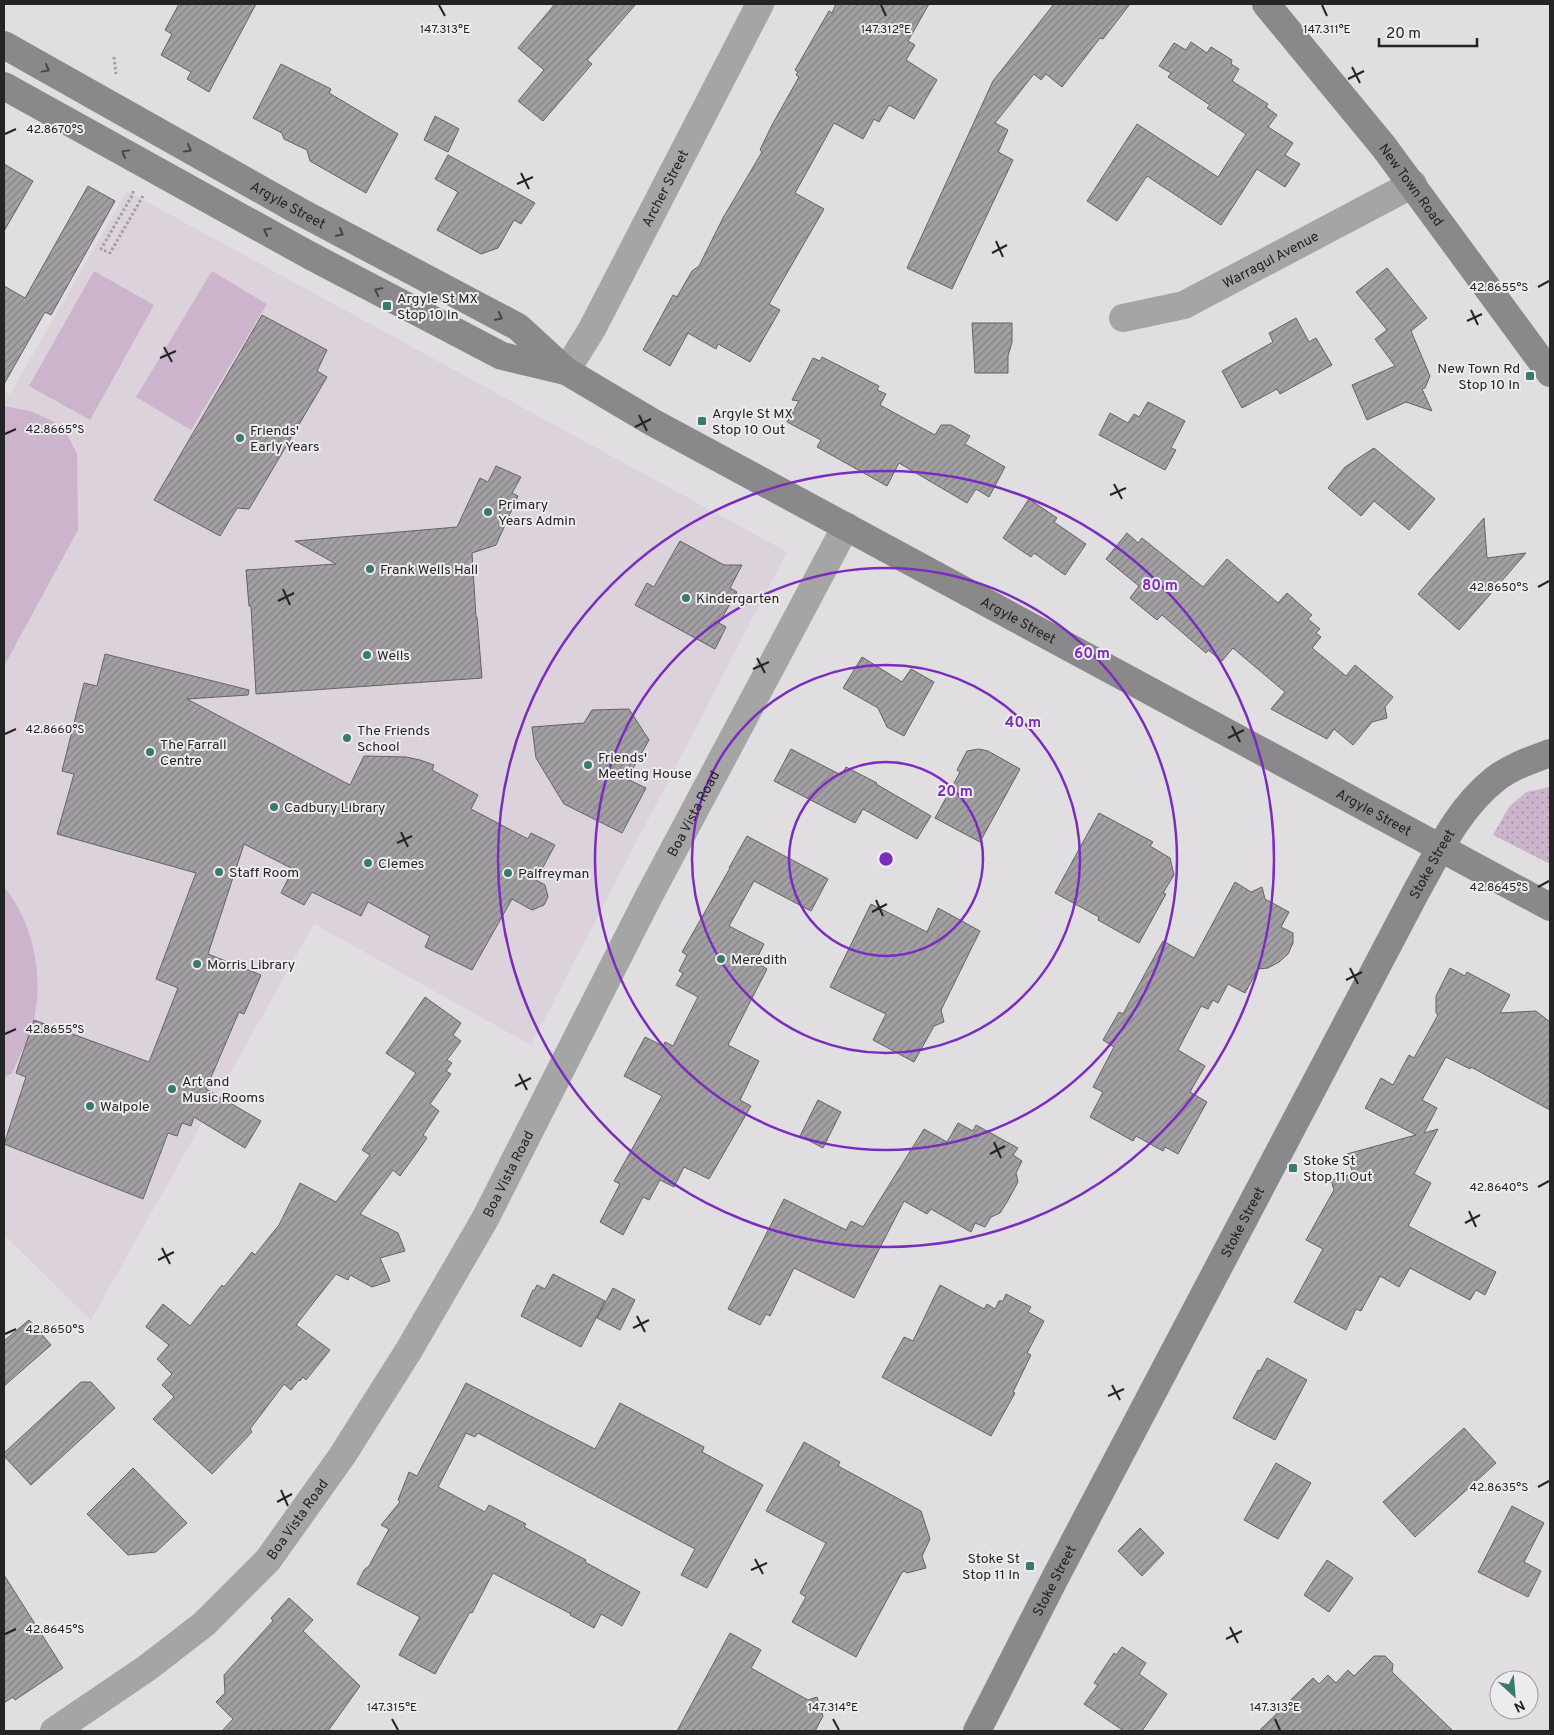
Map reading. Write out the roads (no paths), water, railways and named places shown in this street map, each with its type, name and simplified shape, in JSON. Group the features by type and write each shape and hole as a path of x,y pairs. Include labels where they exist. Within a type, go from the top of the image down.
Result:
{"main road":[{"name":"New Town Road","path":"1266,4 1348,102 1413,184 1550,373"},
{"name":"Argyle Street","path":"4,46 297,210 518,327 566,371 652,422 1550,907"},
{"name":"Argyle Street","path":"4,86 309,255 502,356 566,371"},
{"name":"Stoke Street","path":"977,1731 1058,1573 1457,819 1472,801 1495,779 1523,763 1550,753"}],"street":[{"name":"Archer Street","path":"566,371 592,329 756,5"},
{"name":"Warragul Avenue","path":"1123,318 1184,305 1413,184"},
{"name":"Boa Vista Road","path":"54,1731 147,1668 204,1624 268,1560 342,1456 409,1350 485,1219 649,896 846,526"}],"place":[{"name":"Argyle St MX Stop 10 In","path":"387,306"},
{"name":"New Town Rd Stop 10 In","path":"1530,376"},
{"name":"Argyle St MX Stop 10 Out","path":"702,421"},
{"name":"Friends' Early Years","path":"240,438"},
{"name":"Primary Years Admin","path":"488,512"},
{"name":"Frank Wells Hall","path":"370,569"},
{"name":"Kindergarten","path":"686,598"},
{"name":"Wells","path":"367,655"},
{"name":"The Friends School","path":"347,738"},
{"name":"The Farrall Centre","path":"150,752"},
{"name":"Friends' Meeting House","path":"588,765"},
{"name":"Cadbury Library","path":"274,807"},
{"name":"Clemes","path":"368,863"},
{"name":"Staff Room","path":"219,872"},
{"name":"Palfreyman","path":"508,873"},
{"name":"Meredith","path":"721,959"},
{"name":"Morris Library","path":"197,964"},
{"name":"Art and Music Rooms","path":"172,1089"},
{"name":"Walpole","path":"90,1106"},
{"name":"Stoke St Stop 11 Out","path":"1293,1168"},
{"name":"Stoke St Stop 11 In","path":"1030,1566"}]}
